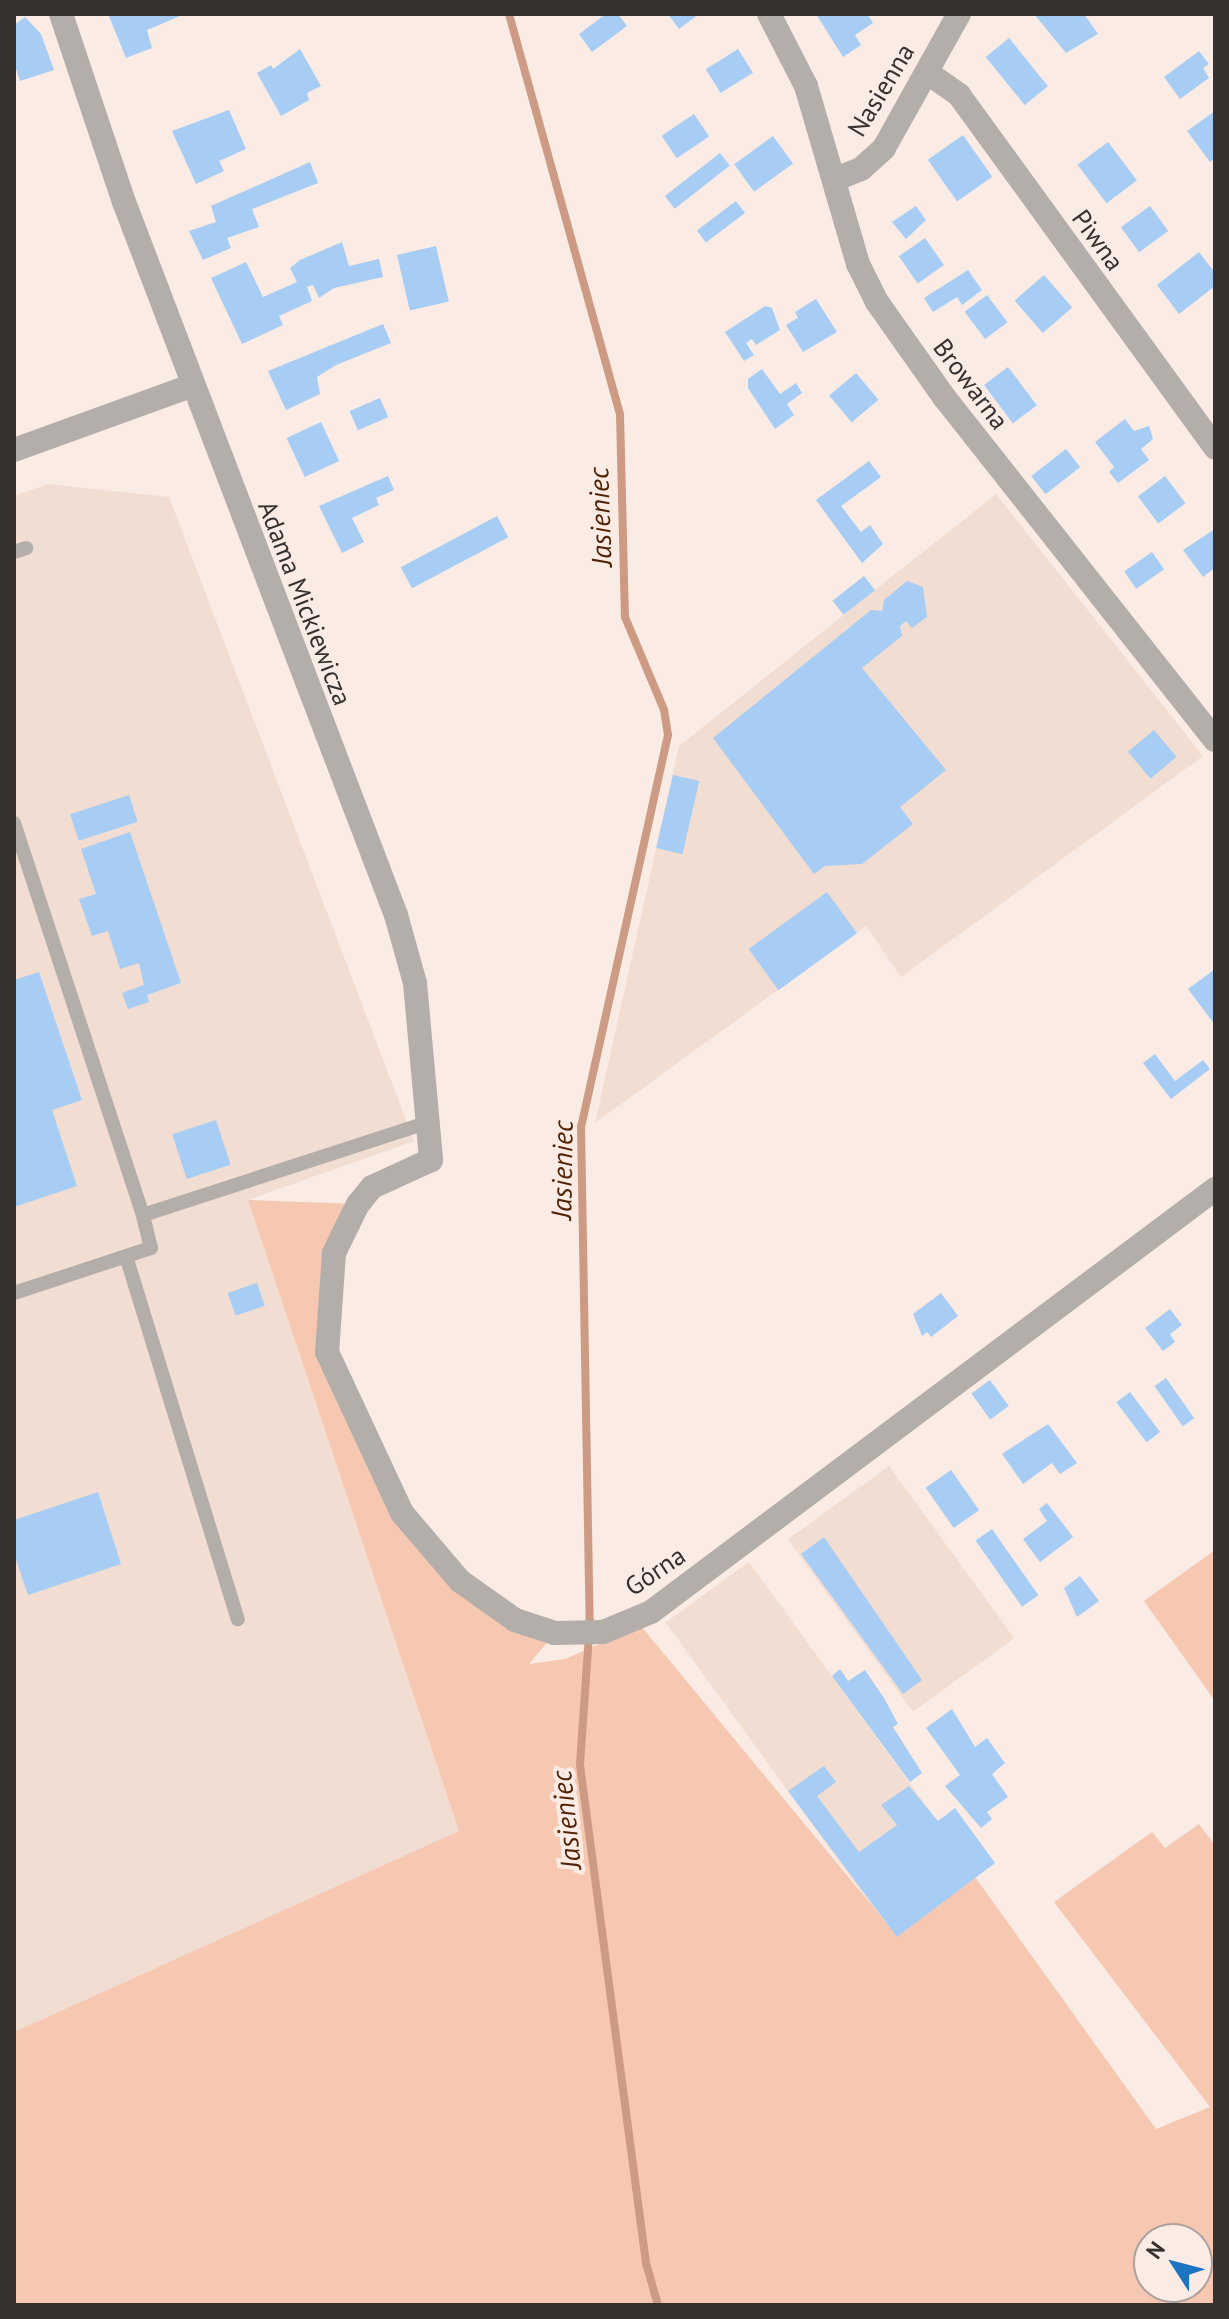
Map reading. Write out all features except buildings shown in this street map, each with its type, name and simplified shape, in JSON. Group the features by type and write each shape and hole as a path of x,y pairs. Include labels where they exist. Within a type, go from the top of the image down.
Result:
{"street":[{"name":"Adama Mickiewicza","path":"61,14 191,386 396,915 415,983 430,1122 431,1160 372,1187"},
{"name":"Browarna","path":"769,14 806,86 836,179 858,264 877,302 944,397 1215,740"},
{"name":"Nasienna","path":"836,179 861,169 884,148 959,14"},
{"name":"Piwna","path":"928,73 959,95 1215,448"},
{"path":"14,450 191,386"},
{"name":"Górna","path":"372,1187 334,1253 327,1352 402,1513 460,1581 515,1620 577,1635 603,1632 651,1612 1215,1189"}],"lane":[{"path":"14,823 143,1215 151,1248 14,1293"},
{"path":"143,1215 430,1122"},
{"path":"126,1256 238,1619"}],"shaded area":[{"path":"48,484 169,497 414,1141 248,1200 459,1831 14,2032 14,496"},
{"path":"996,494 1203,756 901,977 866,926 595,1123 679,746"},
{"path":"248,1200 358,1204 334,1253 327,1352 402,1513 460,1581 555,1633 529,1664 565,1659 641,1626 897,1936 975,1877 1156,2129 1210,2107 1054,1902 1152,1832 1165,1848 1199,1824 1215,1845 1215,2304 14,2305 14,2032 459,1831"},
{"path":"889,1466 1014,1638 913,1712 788,1539"},
{"path":"1215,1550 1215,1701 1144,1601"},
{"path":"749,1562 977,1876 894,1936 666,1623"}],"waterway":[{"name":"Jasieniec","path":"509,14 620,415 625,617 664,710 668,735 581,1126 590,1621 580,1765 646,2263 658,2305"}]}
